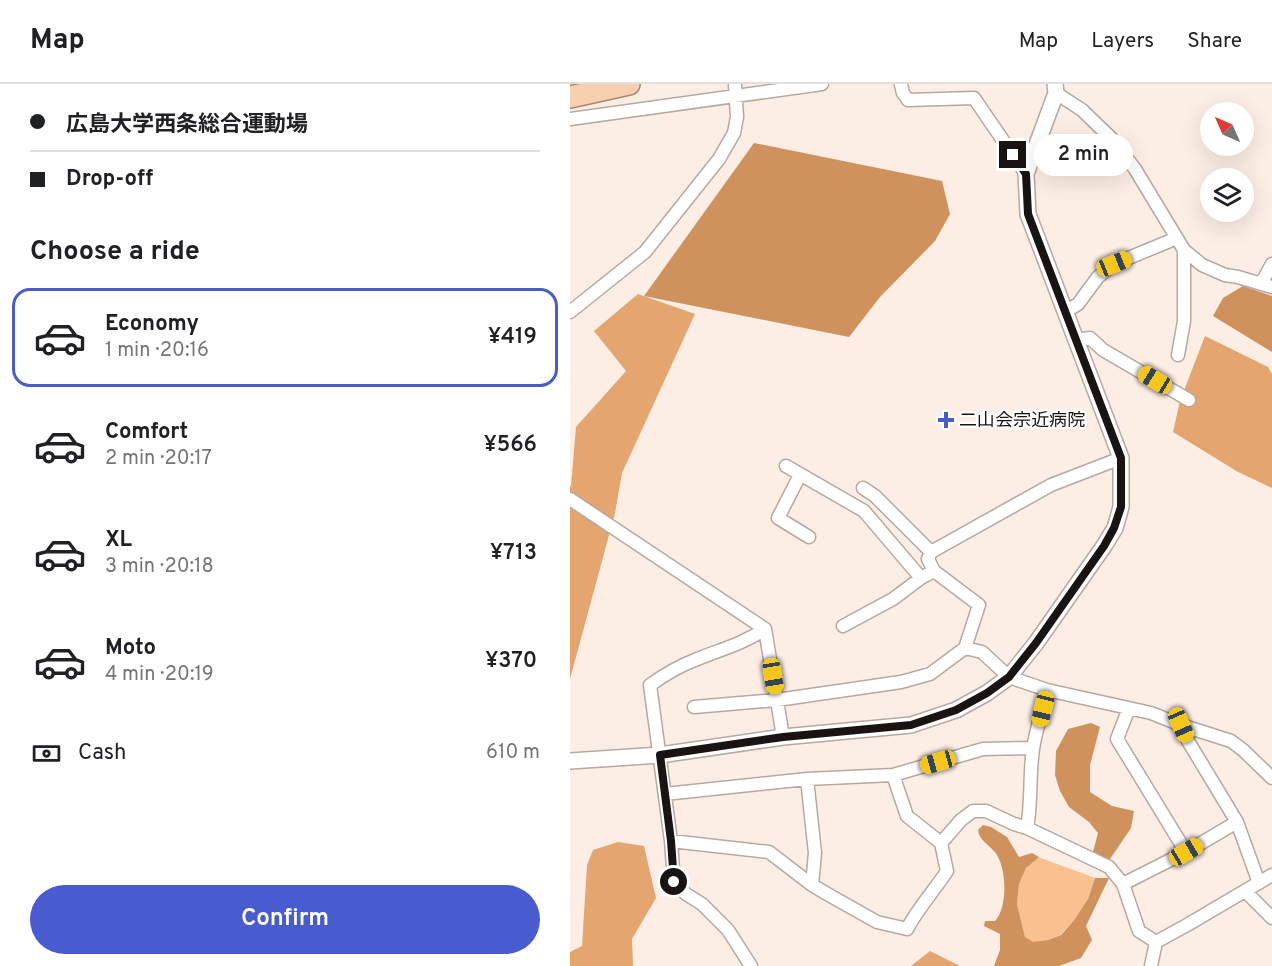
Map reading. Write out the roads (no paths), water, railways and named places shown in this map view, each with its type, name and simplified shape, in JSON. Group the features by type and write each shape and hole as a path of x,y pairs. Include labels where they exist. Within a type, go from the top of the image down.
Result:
{"highway":[{"path":"570,86 586,84"},
{"path":"570,97 629,84"}],"street":[{"path":"570,119 735,90 822,84"},
{"path":"901,85 908,100 974,98 1026,174"},
{"path":"570,761 660,755 783,737 911,725 956,710 987,693 1009,677 1036,643 1104,546 1114,528 1121,507 1121,458 1028,214 1026,174 1056,89 1111,138 1135,169 1184,250 1202,265 1225,275 1267,286 1272,264"},
{"path":"570,312 645,252 719,159 734,133 737,117 735,90"},
{"path":"1065,312 1078,304 1098,277 1114,264 1177,238"},
{"path":"1178,355 1184,321 1184,250"},
{"path":"1076,340 1090,338 1103,350 1189,400"},
{"path":"694,707 777,700 901,682 930,674 965,648 979,605 934,571 928,559 931,552 1051,485 1121,458"},
{"path":"786,466 864,512 921,578"},
{"path":"800,475 778,518 809,537"},
{"path":"863,488 875,496 931,552"},
{"path":"570,499 765,629 783,737"},
{"path":"843,626 893,599 934,571"},
{"path":"751,966 729,930 702,904 686,894 674,882 671,841 650,685 669,672 734,646 765,629"},
{"path":"965,648 982,652 1009,677 1047,690 1151,713 1231,741 1272,778"},
{"path":"1027,828 1034,748 1047,690"},
{"path":"1129,708 1117,739 1186,852"},
{"path":"1181,725 1188,741 1237,822 1259,883"},
{"path":"664,794 807,779 893,775 983,749 1034,748"},
{"path":"671,841 769,852 812,885 877,922 907,929 915,914 947,871 941,843 907,816 893,775"},
{"path":"807,779 815,853 812,885"},
{"path":"941,843 961,820 973,811 986,811 1027,828 1109,867 1123,884 1139,931 1156,942"},
{"path":"1123,884 1186,852 1237,822"},
{"path":"1151,966 1156,942 1272,875"},
{"path":"1245,891 1272,918"}],"place":[{"name":"二山会宗近病院","path":"946,420"}]}
